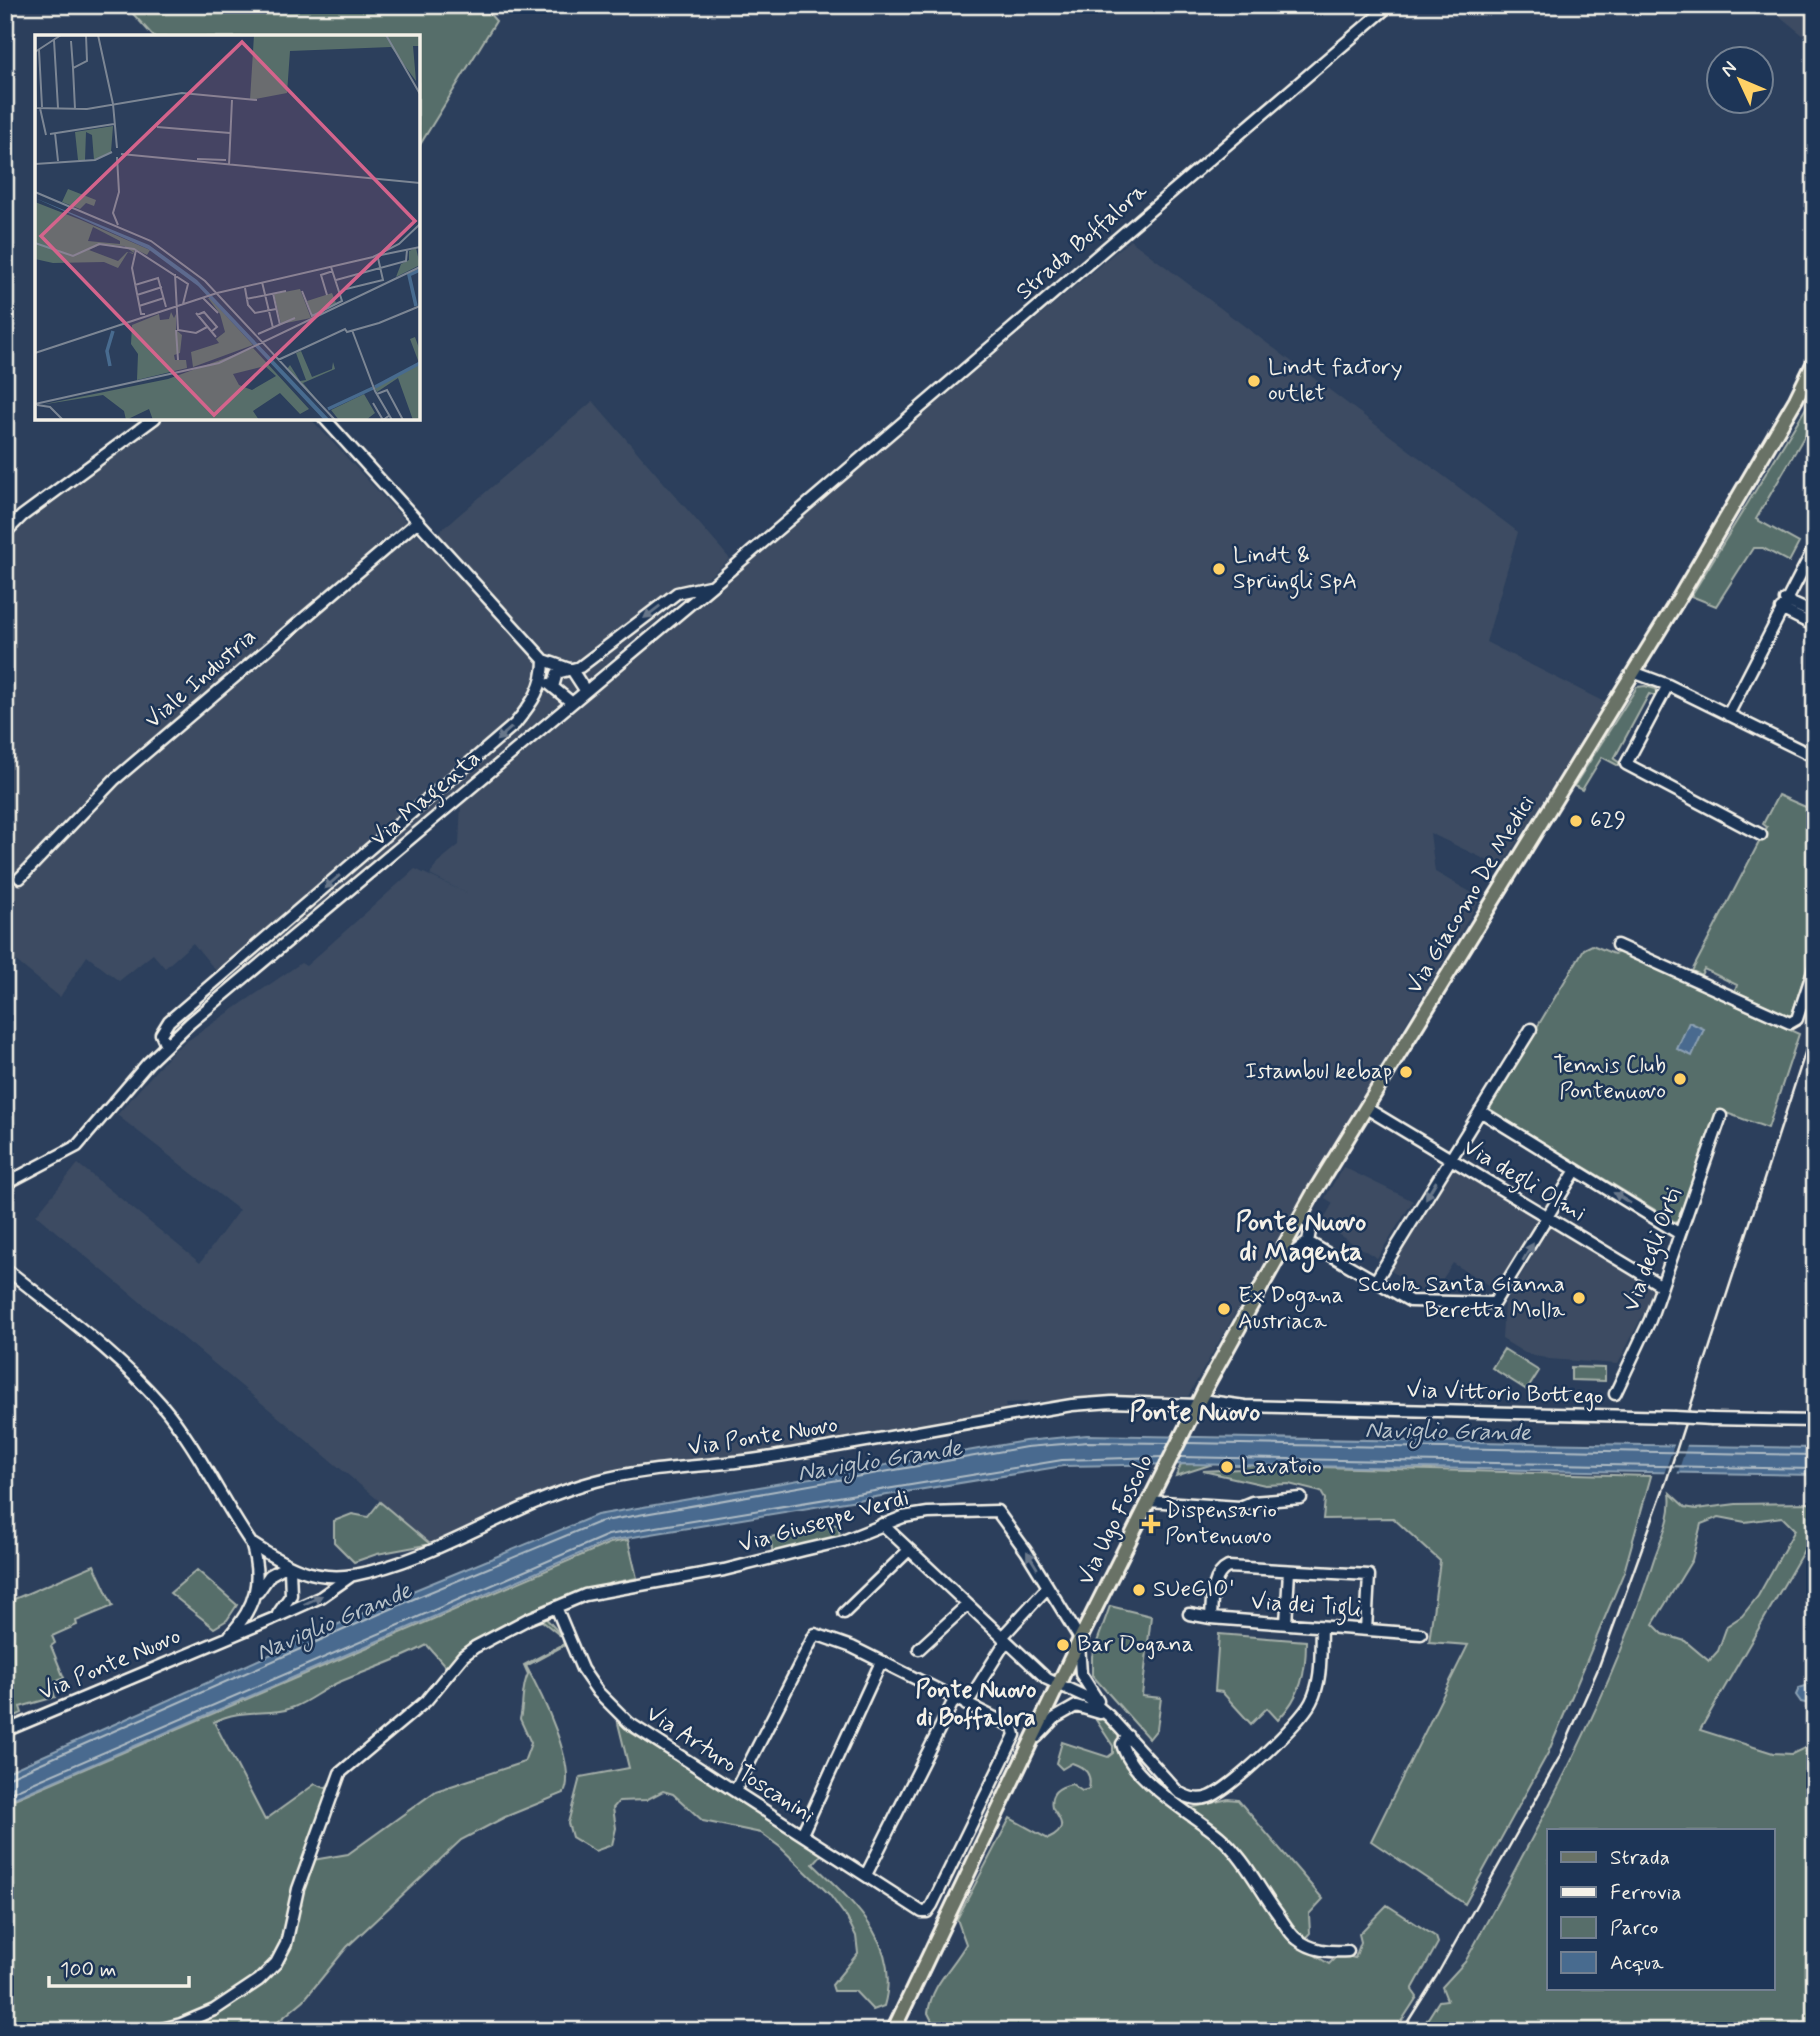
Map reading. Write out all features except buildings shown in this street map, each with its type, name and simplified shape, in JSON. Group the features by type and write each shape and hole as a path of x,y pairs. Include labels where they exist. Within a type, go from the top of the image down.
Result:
{"main road":[{"name":"Via Giacomo De Medici","path":"1189,1418 1282,1249 1633,672 1796,399 1815,359"},
{"name":"Via Ugo Foscolo","path":"893,2031 1189,1418"}],"street":[{"name":"Strada Boffalora","path":"800,510 1390,5"},
{"path":"1796,399 1815,370"},
{"path":"5,533 22,516 152,420"},
{"path":"326,420 544,660 572,670 585,690"},
{"name":"Via Magenta","path":"5,1184 77,1146 166,1045 800,510"},
{"name":"Viale Industria","path":"20,878 114,780 418,521"},
{"path":"1728,715 1815,546"},
{"name":"Via Magenta","path":"553,687 557,673 580,667 677,593 713,585"},
{"path":"1783,604 1815,614"},
{"path":"1783,604 1815,625"},
{"path":"544,660 544,679 571,702"},
{"path":"1633,672 1668,685 1815,757"},
{"name":"Via Magenta","path":"166,1045 161,1034 169,1021 515,724 534,701 544,679"},
{"path":"1668,685 1626,764 1761,835"},
{"path":"1617,945 1790,1023 1797,1019 1815,965"},
{"path":"1376,1280 1531,1029"},
{"name":"Via degli Olmi","path":"1366,1108 1662,1286"},
{"name":"Via degli Olmi","path":"1480,1111 1680,1234"},
{"name":"Via degli Orti","path":"1615,1394 1662,1286 1721,1116"},
{"path":"1308,1242 1410,1301 1494,1303 1549,1218 1576,1170"},
{"path":"1282,1249 1293,1253 1308,1242 1311,1226 1301,1217"},
{"path":"5,1268 136,1377 163,1406 191,1445 250,1543 258,1573 256,1595"},
{"name":"Via Vittorio Bottego","path":"1196,1405 1209,1401 1245,1406 1815,1421"},
{"name":"Via Ponte Nuovo","path":"250,1543 288,1568 316,1575 352,1575 393,1564 550,1497 598,1480 759,1458 1072,1405 1196,1405"},
{"path":"1148,1502 1240,1507 1252,1502 1301,1498"},
{"name":"Via Giuseppe Verdi","path":"154,2031 181,2024 214,2010 259,1980 276,1963 289,1935 298,1889 317,1842 334,1783 346,1766 426,1701 463,1656 475,1647 556,1607 585,1595 724,1570 843,1541 882,1524 928,1513 997,1511 1080,1640"},
{"path":"882,1524 1047,1679 1088,1698 1109,1716 1178,1792 1200,1800 1211,1796 1284,1734 1311,1702 1319,1676 1321,1627"},
{"path":"844,1614 908,1551"},
{"path":"230,1635 246,1618 256,1595 270,1575 288,1568 291,1595 285,1609 272,1619"},
{"path":"1211,1618 1216,1581 1224,1569 1369,1575 1366,1630"},
{"path":"1286,1624 1289,1571"},
{"name":"Via Ponte Nuovo","path":"5,1731 321,1597 352,1575"},
{"path":"966,1705 1004,1639 1048,1587"},
{"path":"919,1649 967,1605"},
{"name":"Via Arturo Toscanini","path":"556,1607 582,1669 598,1692 629,1723 916,1910 927,1912 970,1826"},
{"name":"Via dei Tigli","path":"1189,1614 1421,1634"},
{"path":"735,1791 814,1634 852,1647 1013,1727 1015,1735 970,1826 987,1834"},
{"path":"1080,1640 1081,1674 1109,1716"},
{"path":"802,1834 881,1662"},
{"path":"1059,1685 1076,1706 1109,1716"},
{"path":"866,1875 954,1700"},
{"path":"1027,1751 1055,1718 1076,1706"},
{"path":"1128,1736 1122,1744 1124,1752 1140,1773 1219,1837 1240,1858 1294,1937 1311,1948 1329,1952 1348,1951"}],"shaded area":[{"path":"1766,5 1815,5 1815,45"},
{"path":"1130,240 1518,532 1486,642 1606,703 1501,867 1430,833 1435,872 1481,898 1289,1219 1188,1396 1005,1403 1006,1410 934,1424 575,1484 431,1544 36,1215 78,1164 200,1263 239,1210 117,1115 174,1050 301,963 306,966 415,869 466,893 430,875 437,863 459,845 461,804"},
{"path":"593,401 730,559 227,984 193,943 165,968 153,954 119,981 87,956 60,997 5,952 5,539 14,528 50,498 159,420 312,420 426,543"},
{"name":"Scuola Santa Gianna Beretta Molla","path":"1451,1166 1539,1219 1496,1290 1453,1263 1431,1297 1388,1269"},
{"path":"1343,1167 1413,1201 1377,1258 1321,1224 1333,1203 1325,1198"},
{"name":"Scuola Santa Gianna Beretta Molla","path":"1550,1227 1651,1286 1654,1292 1618,1364 1549,1359 1525,1353 1502,1339 1504,1304"}],"green space":[{"path":"125,5 482,5 496,21 420,145 420,35 152,35"},
{"path":"1815,393 1815,418 1756,519 1799,543 1789,562 1763,548 1753,548 1716,606 1691,596"},
{"path":"1637,687 1656,689 1658,693 1655,696 1649,694 1614,759 1620,763 1619,766 1602,757 1582,790 1574,786"},
{"path":"1778,795 1815,811 1815,943 1791,1017 1735,991 1737,985 1704,969 1701,975 1692,971 1767,827 1763,824"},
{"name":"Tennis Club Pontenuovo","path":"1592,945 1614,954 1619,952 1799,1034 1768,1128 1718,1110 1677,1223 1488,1109 1584,949"},
{"path":"1504,1349 1539,1371 1527,1390 1492,1368"},
{"path":"1571,1367 1605,1368 1605,1381 1571,1380"},
{"path":"1181,1464 1213,1464 1176,1476"},
{"path":"1241,1465 1651,1476 1624,1572 1548,1753 1465,1904 1371,1841 1468,1645 1429,1642 1440,1561 1393,1518 1323,1519 1325,1499 1321,1492 1289,1484 1265,1485 1203,1471 1240,1469"},
{"path":"1670,1493 1685,1507 1696,1509 1736,1504 1815,1503 1815,1531 1700,1730 1773,1753 1792,1754 1815,1743 1815,2031 1420,2031 1439,2001 1447,2000 1442,1987 1465,1962 1569,1765 1616,1663 1670,1510","holes":["1719,1517 1745,1522 1782,1517 1795,1530 1758,1596 1742,1616 1727,1626 1718,1651 1709,1661 1685,1641 1663,1634 1653,1624 1692,1560 1701,1524"]},
{"path":"380,1502 431,1544 377,1554 354,1562 334,1542 334,1521 352,1514 368,1517"},
{"path":"838,1524 840,1536 815,1546 773,1554 770,1537"},
{"path":"628,1540 637,1578 612,1583 540,1612 563,1637 565,1645 526,1666 548,1710 562,1748 567,1781 564,1793 505,1817 461,1840 347,1947 304,2000 267,2031 5,2031 5,1803 610,1543","holes":["542,1621 562,1637 564,1644 524,1665 528,1674 520,1719 531,1743 524,1762 436,1791 348,1854 313,1860 344,1774 435,1699 477,1650 524,1625","427,1645 447,1668 425,1697 342,1763 326,1788 315,1784 265,1820 214,1722 235,1715 294,1707 337,1683"]},
{"path":"94,1565 113,1606 76,1621 77,1625 52,1636 55,1643 51,1646 64,1678 51,1684 55,1697 20,1707 22,1713 5,1721 5,1603"},
{"path":"197,1570 237,1605 227,1620 214,1628 170,1593"},
{"path":"1110,1606 1151,1616 1142,1696 1161,1698 1157,1729 1149,1739 1092,1675 1092,1656"},
{"path":"1219,1634 1306,1641 1301,1684 1292,1702 1278,1720 1267,1708 1251,1724 1222,1692 1215,1691"},
{"path":"1101,1718 1117,1731 1124,1756 1187,1809 1228,1799 1238,1800 1323,1899 1309,1914 1310,1933 1299,1945 1329,1964 1339,1954 1355,1958 1361,1942 1359,1934 1387,1905 1436,1937 1438,1943 1412,1990 1417,1997 1395,2031 937,2031 928,2013 930,2002 938,1985 966,1944 957,1919 1010,1818 1048,1839 1061,1829 1059,1817 1052,1808 1053,1795 1067,1785 1072,1784 1082,1791 1089,1789 1090,1784 1087,1772 1081,1767 1072,1763 1062,1769 1056,1763 1062,1742 1108,1757 1113,1753 1113,1746 1096,1720"},
{"path":"618,1723 630,1732 824,1852 813,1864 858,1910 871,1926 880,1944 886,1963 888,1984 884,2006 873,2010 855,1991 834,1991 832,1985 858,1953 856,1936 847,1918 829,1894 780,1847 761,1833 703,1821 673,1794 663,1791 646,1800 619,1801 613,1808 616,1828 612,1845 595,1851 572,1837 568,1823 580,1777 629,1768"}],"water":[{"path":"1689,1022 1704,1029 1692,1056 1677,1049"},
{"path":"1087,1435 1815,1448 1815,1475 1184,1464 1063,1466 609,1541 5,1802 5,1773 415,1590 597,1515 1025,1441"},
{"path":"1815,1683 1815,1705 1801,1702 1796,1695 1799,1688"}],"pier":[{"path":"1675,1442 1688,1442 1677,1475 1664,1474"}],"railway":[{"path":"1402,2031 1437,1975 1559,1758 1598,1669 1667,1479 1815,1022"}],"place":[{"name":"Lindt factory outlet","path":"1254,381"},
{"name":"Lindt & Sprüngli SpA","path":"1219,569"},
{"name":"629","path":"1576,821"},
{"name":"Istambul kebap","path":"1406,1072"},
{"name":"Tennis Club Pontenuovo","path":"1680,1079"},
{"name":"Scuola Santa Gianna Beretta Molla","path":"1579,1298"},
{"name":"Ex Dogana Austriaca","path":"1224,1309"},
{"name":"Lavatoio","path":"1227,1467"},
{"name":"Dispensario Pontenuovo","path":"1151,1524"},
{"name":"SUeGIO'","path":"1139,1590"},
{"name":"Bar Dogana","path":"1063,1645"}],"district":[{"name":"Ponte Nuovo di Magenta","path":"1301,1238"},
{"name":"Ponte Nuovo","path":"1195,1413"},
{"name":"Ponte Nuovo di Boffalora","path":"976,1704"}],"water label":[{"name":"Naviglio Grande","path":"1448,1432"},
{"name":"Naviglio Grande","path":"880,1461"},
{"name":"Naviglio Grande","path":"334,1622"}]}
